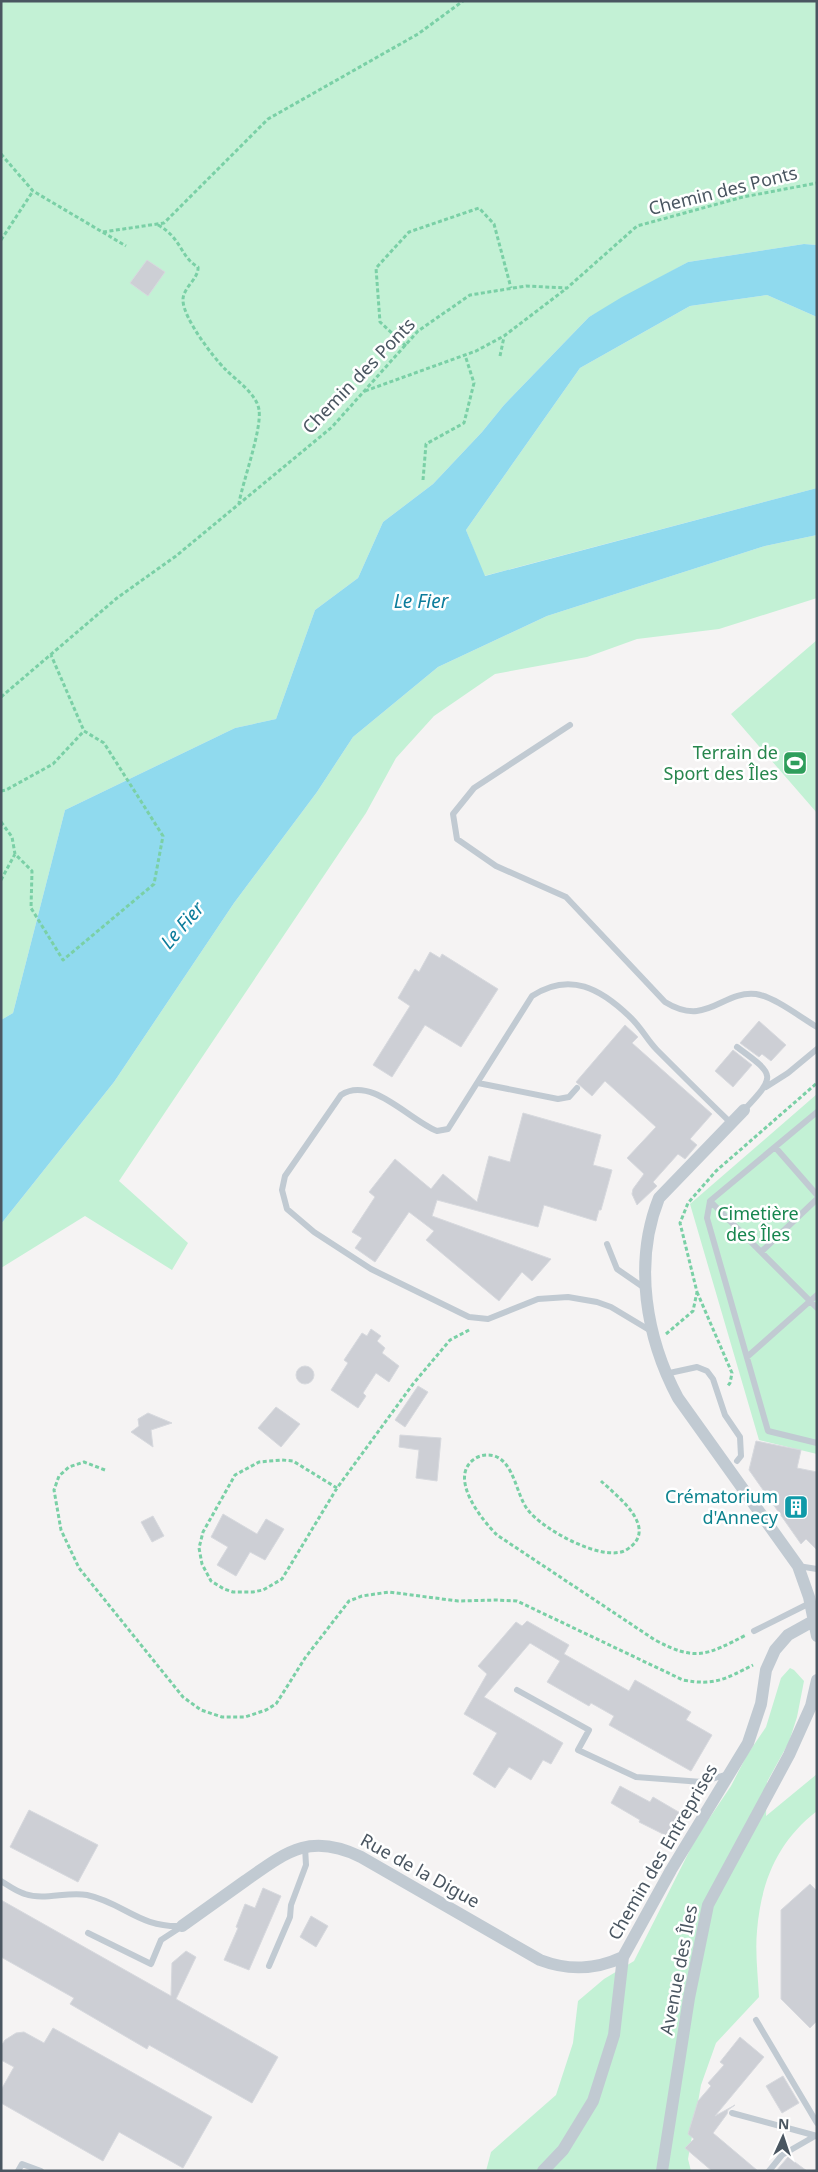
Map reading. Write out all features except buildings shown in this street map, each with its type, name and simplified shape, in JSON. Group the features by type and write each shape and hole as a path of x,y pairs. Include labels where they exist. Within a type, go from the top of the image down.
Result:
{"street":[{"path":"744,1110 659,1198 652,1216 646,1246 646,1289 652,1332 665,1374 678,1398 798,1566 810,1603 817,1636"},
{"name":"Chemin des Entreprises","path":"542,2171 563,2150 593,2102 614,2034 623,1957 666,1878 754,1731 761,1704 766,1670 772,1656 788,1635 814,1620"},
{"name":"Avenue des Îles","path":"662,2171 689,1998 708,1905 790,1755 811,1706 817,1680"},
{"name":"Rue de la Digue","path":"182,1926 281,1855 305,1847 328,1846 351,1852 540,1960 552,1965 570,1968 589,1968 601,1966 623,1957"}],"lane":[{"path":"570,725 474,788 453,814 457,839 496,866 566,897 665,1002 672,1006 687,1011 703,1010 743,995 758,994 771,999 817,1027"},
{"path":"652,1332 611,1307 597,1302 568,1297 538,1299 488,1319 469,1317 371,1269 314,1232 291,1214 284,1203 282,1190 286,1176 341,1095 358,1088 370,1090 434,1130 441,1132 451,1127 532,996 551,986 572,984 591,988 600,993 631,1018 654,1046 731,1123"},
{"path":"737,1047 760,1064 766,1071 768,1078 766,1087"},
{"path":"744,1110 766,1087 788,1073 817,1049"},
{"path":"478,1083 558,1099 569,1097 577,1088"},
{"path":"817,1112 710,1201 707,1218 768,1431 817,1443"},
{"path":"775,1147 817,1195"},
{"path":"761,1252 817,1199"},
{"path":"710,1201 817,1308"},
{"path":"607,1244 617,1269 646,1289"},
{"path":"747,1358 817,1295"},
{"path":"665,1374 690,1367 703,1369 710,1375 725,1415 740,1437 742,1456 737,1461"},
{"path":"798,1566 817,1569"},
{"path":"754,1632 810,1603"},
{"path":"517,1690 589,1730 578,1750 636,1777 702,1782 730,1773"},
{"path":"269,1966 290,1917 291,1905 306,1865 305,1847"},
{"path":"1,1881 18,1891 33,1896 87,1895 105,1901 148,1923 159,1926 182,1926"},
{"path":"88,1933 151,1964 161,1940 182,1926"},
{"path":"756,2020 817,2123"},
{"path":"732,2113 816,2136"},
{"path":"769,2171 782,2155 816,2136"},
{"path":"18,2171 22,2164 41,2171"}],"path":[{"path":"103,232 164,224 268,119 418,34 463,1"},
{"path":"1,154 33,191 126,246"},
{"name":"Chemin des Ponts","path":"1,697 117,598 176,556 332,427 418,331 470,295 526,286 567,288 637,226 743,197 817,182"},
{"path":"1,240 33,191"},
{"path":"406,346 380,322 376,268 409,232 479,208 494,224 510,288"},
{"path":"157,225 172,235 188,260 198,267 198,271 185,292 183,301 194,327 223,367 258,403 260,412 239,504"},
{"path":"365,391 465,355 504,336 567,288"},
{"path":"500,356 504,336"},
{"path":"423,480 426,444 464,423 474,383 465,355"},
{"path":"1,822 12,837 15,854 32,871 31,908 63,960 154,884 163,836 104,743 84,731 51,655"},
{"path":"1,791 53,764 84,731"},
{"path":"1,880 15,854"},
{"path":"697,1292 732,1373 727,1387 717,1390"},
{"path":"337,1488 293,1461 259,1462 235,1475 200,1540 202,1564 211,1581 224,1589 243,1593 263,1590 282,1579 337,1488 413,1384 450,1340 488,1319"},
{"path":"601,1481 632,1511 638,1523 637,1537 633,1544 620,1552 612,1553 587,1547 565,1538 537,1520 523,1504 510,1472 501,1460 496,1457 482,1455 476,1457 471,1461 465,1473 471,1501 478,1514 497,1535 654,1640 676,1650 703,1654 712,1652 754,1632"},
{"path":"104,1470 84,1462 69,1467 59,1476 54,1490 55,1503 66,1544 79,1568 183,1697 211,1715 222,1718 245,1717 256,1715 276,1704 305,1658 349,1601 377,1593 402,1593 458,1601 508,1600 526,1603 664,1672 694,1682 722,1681 772,1656"}],"green space":[{"path":"1,1 817,1 817,245 804,244 688,262 589,317 504,405 482,432 433,484 383,522 358,578 315,610 276,719 235,728 65,810 13,1013 1,1020"},
{"path":"767,295 817,317 817,488 484,576 466,530 580,368 690,306"},
{"path":"817,535 817,598 719,629 637,639 587,657 495,674 434,716 396,758 366,813 119,1181 188,1243 172,1270 85,1216 1,1268 1,1224 114,1082 234,903 317,792 353,737 438,667 547,616 765,546"},
{"name":"Terrain de Sport des Îles","path":"817,640 817,813 731,714"},
{"name":"Cimetière des Îles","path":"817,1094 817,1454 759,1440 690,1204"},
{"path":"790,1668 804,1681 797,1717 789,1742 767,1782 766,1816 817,1774 817,1811 791,1836 781,1850 767,1880 762,1896 757,1931 756,1956 759,1997 716,2043 701,2085 688,2159 691,2171 486,2171 491,2152 556,2095 573,2043 578,2001 604,1979 634,1961 696,1838 731,1786 747,1755 766,1727 781,1678"}],"water":[{"name":"Le Fier","path":"804,244 817,245 817,317 767,295 690,306 580,368 466,530 485,576 817,488 817,535 765,546 547,616 438,667 353,737 317,792 234,903 114,1082 1,1224 1,1020 13,1013 65,810 235,728 276,719 315,610 358,578 383,522 433,484 482,432 504,405 589,317 688,262"}],"place":[{"name":"Terrain de Sport des Îles","path":"795,763"},
{"name":"Crématorium d'Annecy","path":"796,1507"}]}
